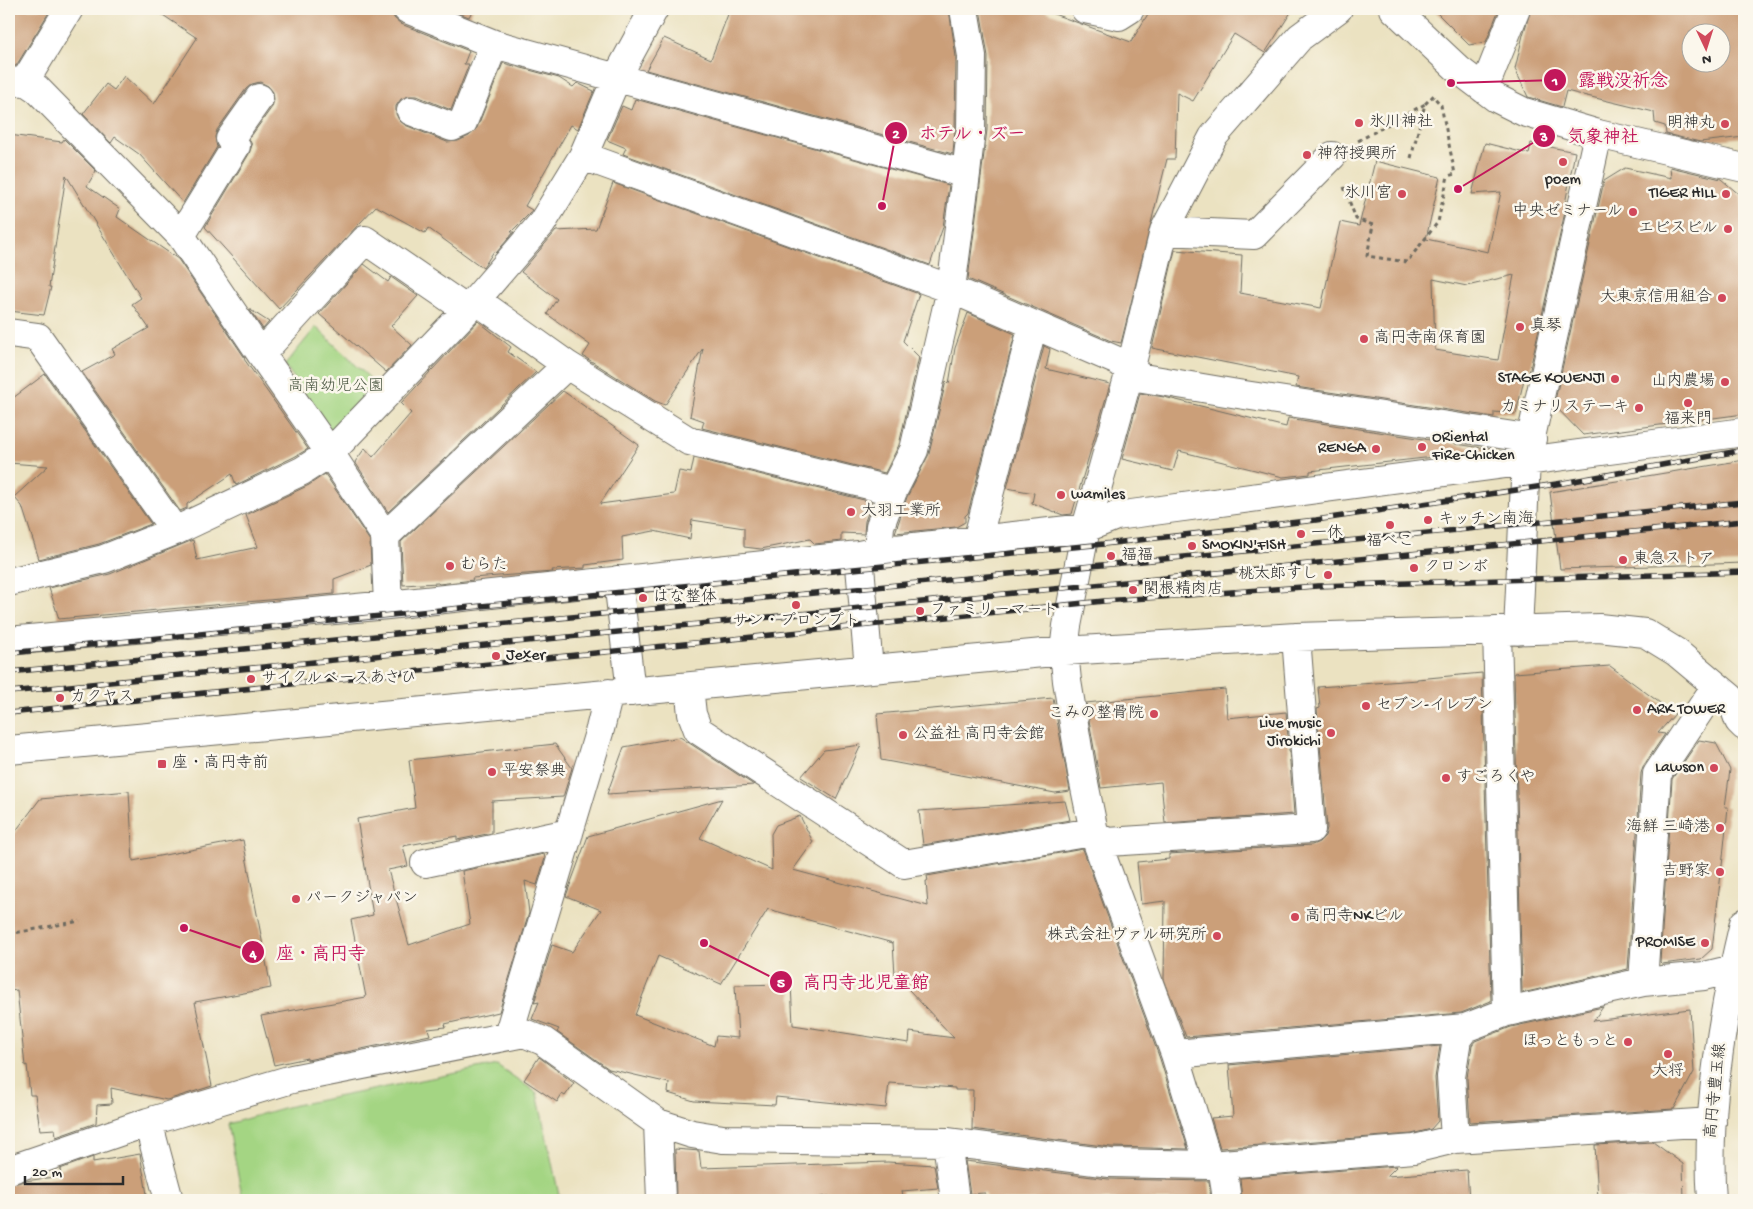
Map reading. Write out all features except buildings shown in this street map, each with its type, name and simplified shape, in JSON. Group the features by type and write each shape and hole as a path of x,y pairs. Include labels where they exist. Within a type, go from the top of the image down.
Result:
{"street":[{"path":"69,9 17,82 37,89 181,236 385,536 388,605"},
{"path":"407,9 494,44 966,174"},
{"path":"9,582 104,559 176,531 302,471 330,453 472,305 542,223 582,156 617,78 654,9"},
{"path":"869,669 868,553 894,491 914,450 951,289 971,130 972,56 964,9"},
{"path":"1085,9 1119,16 1130,9"},
{"path":"1227,1200 1095,837 1082,773 1064,651 1086,528 1130,371 1164,231 1213,137 1300,37 1338,9"},
{"path":"1394,9 1459,70 1496,98 1524,112 1598,134 1744,168"},
{"path":"1484,89 1516,9"},
{"path":"411,111 452,127 463,122 494,44"},
{"path":"181,236 236,146 230,139 259,98"},
{"path":"1507,1012 1508,631 1529,450 1598,134"},
{"path":"582,156 951,289 1120,362 1130,371 1143,378 1529,450"},
{"path":"1164,231 1254,236 1332,156"},
{"path":"261,354 365,240 689,441 894,491"},
{"path":"977,541 1033,325"},
{"path":"9,333 38,337 176,531"},
{"path":"385,536 566,364"},
{"path":"9,641 388,605 1086,528 1116,516 1529,450 1744,432"},
{"path":"508,1036 569,833 620,693 618,580"},
{"path":"9,750 1064,651 1296,637 1599,628 1646,633 1676,652 1730,694 1739,721 1744,726"},
{"path":"689,687 692,714 698,730 904,864 1086,833 1108,842 1311,829 1296,637"},
{"path":"1643,982 1657,774 1730,694"},
{"path":"426,863 569,833"},
{"name":"高円寺豊玉線","path":"1712,1200 1710,1178 1712,1122 1719,1057 1733,969 1744,923"},
{"path":"1175,1054 1465,1028 1507,1012 1643,982 1704,976 1733,969"},
{"path":"1455,1139 1451,1077 1457,1039 1465,1028"},
{"path":"9,1170 148,1122 292,1079 524,1033 543,1041 658,1123 692,1134 722,1139 947,1142 1110,1163 1215,1164 1414,1149 1455,1139 1712,1122"},
{"path":"148,1122 169,1200"},
{"path":"658,1123 661,1200"},
{"path":"947,1142 955,1200"}],"path":[{"path":"1433,96 1441,105 1455,174 1448,176 1438,222 1407,262 1367,256 1373,224 1356,219 1332,156 1426,104 1433,96 1459,70"},
{"path":"1411,158 1426,104"},
{"path":"9,934 80,921"}],"green space":[{"name":"高南幼児公園","path":"316,327 379,387 332,433 285,365"},
{"path":"497,1065 537,1093 560,1200 243,1200 228,1124 286,1107"}],"railway":[{"path":"9,653 1104,544 1316,520 1563,483 1744,450"},
{"path":"9,672 1744,502"},
{"path":"9,692 1744,521"},
{"path":"9,713 1104,601 1317,586 1744,572"}],"place":[{"name":"露戦没祈念","path":"1451,83"},
{"name":"氷川神社","path":"1359,123"},
{"name":"明神丸","path":"1725,124"},
{"name":"神符授興所","path":"1307,155"},
{"name":"poem","path":"1563,162"},
{"name":"気象神社","path":"1458,189"},
{"name":"氷川宮","path":"1402,194"},
{"name":"TIGER HILL","path":"1726,194"},
{"name":"ホテル・ズー","path":"882,206"},
{"name":"中央ゼミナール","path":"1633,212"},
{"name":"エビスビル","path":"1728,229"},
{"name":"大東京信用組合","path":"1722,298"},
{"name":"真琴","path":"1520,327"},
{"name":"高円寺南保育園","path":"1364,339"},
{"name":"STAGE KOUENJI","path":"1615,379"},
{"name":"山内農場","path":"1725,382"},
{"name":"福来門","path":"1688,403"},
{"name":"カミナリステーキ","path":"1639,408"},
{"name":"ORiental FiRe-Chicken","path":"1422,447"},
{"name":"RENGA","path":"1376,449"},
{"name":"wamiles","path":"1061,495"},
{"name":"大羽工業所","path":"851,512"},
{"name":"キッチン南海","path":"1428,520"},
{"name":"福べこ","path":"1390,525"},
{"name":"一休","path":"1301,534"},
{"name":"SMOKIN'FISH","path":"1192,546"},
{"name":"福福","path":"1111,556"},
{"name":"東急ストア","path":"1623,560"},
{"name":"むらた","path":"450,566"},
{"name":"クロンボ","path":"1414,568"},
{"name":"桃太郎すし","path":"1328,575"},
{"name":"関根精肉店","path":"1133,590"},
{"name":"はな整体","path":"643,598"},
{"name":"サン・プロンプト","path":"796,605"},
{"name":"ファミリーマート","path":"920,611"},
{"name":"Jexer","path":"496,656"},
{"name":"サイクルベースあさひ","path":"251,679"},
{"name":"カクヤス","path":"60,698"},
{"name":"セブン-イレブン","path":"1366,706"},
{"name":"ARK TOWER","path":"1637,710"},
{"name":"こみの整骨院","path":"1154,714"},
{"name":"Live music Jirokichi","path":"1331,733"},
{"name":"公益社 高円寺会館","path":"903,735"},
{"name":"座・高円寺前","path":"162,764"},
{"name":"Lawson","path":"1714,768"},
{"name":"平安祭典","path":"492,772"},
{"name":"すごろくや","path":"1446,778"},
{"name":"海鮮 三崎港","path":"1720,828"},
{"name":"吉野家","path":"1720,872"},
{"name":"パークジャパン","path":"296,899"},
{"name":"高円寺NKビル","path":"1295,917"},
{"name":"座・高円寺","path":"184,928"},
{"name":"株式会社ヴァル研究所","path":"1217,936"},
{"name":"高円寺北児童館","path":"704,943"},
{"name":"PROMISE","path":"1705,943"},
{"name":"ほっともっと","path":"1628,1042"},
{"name":"大将","path":"1668,1054"}]}
